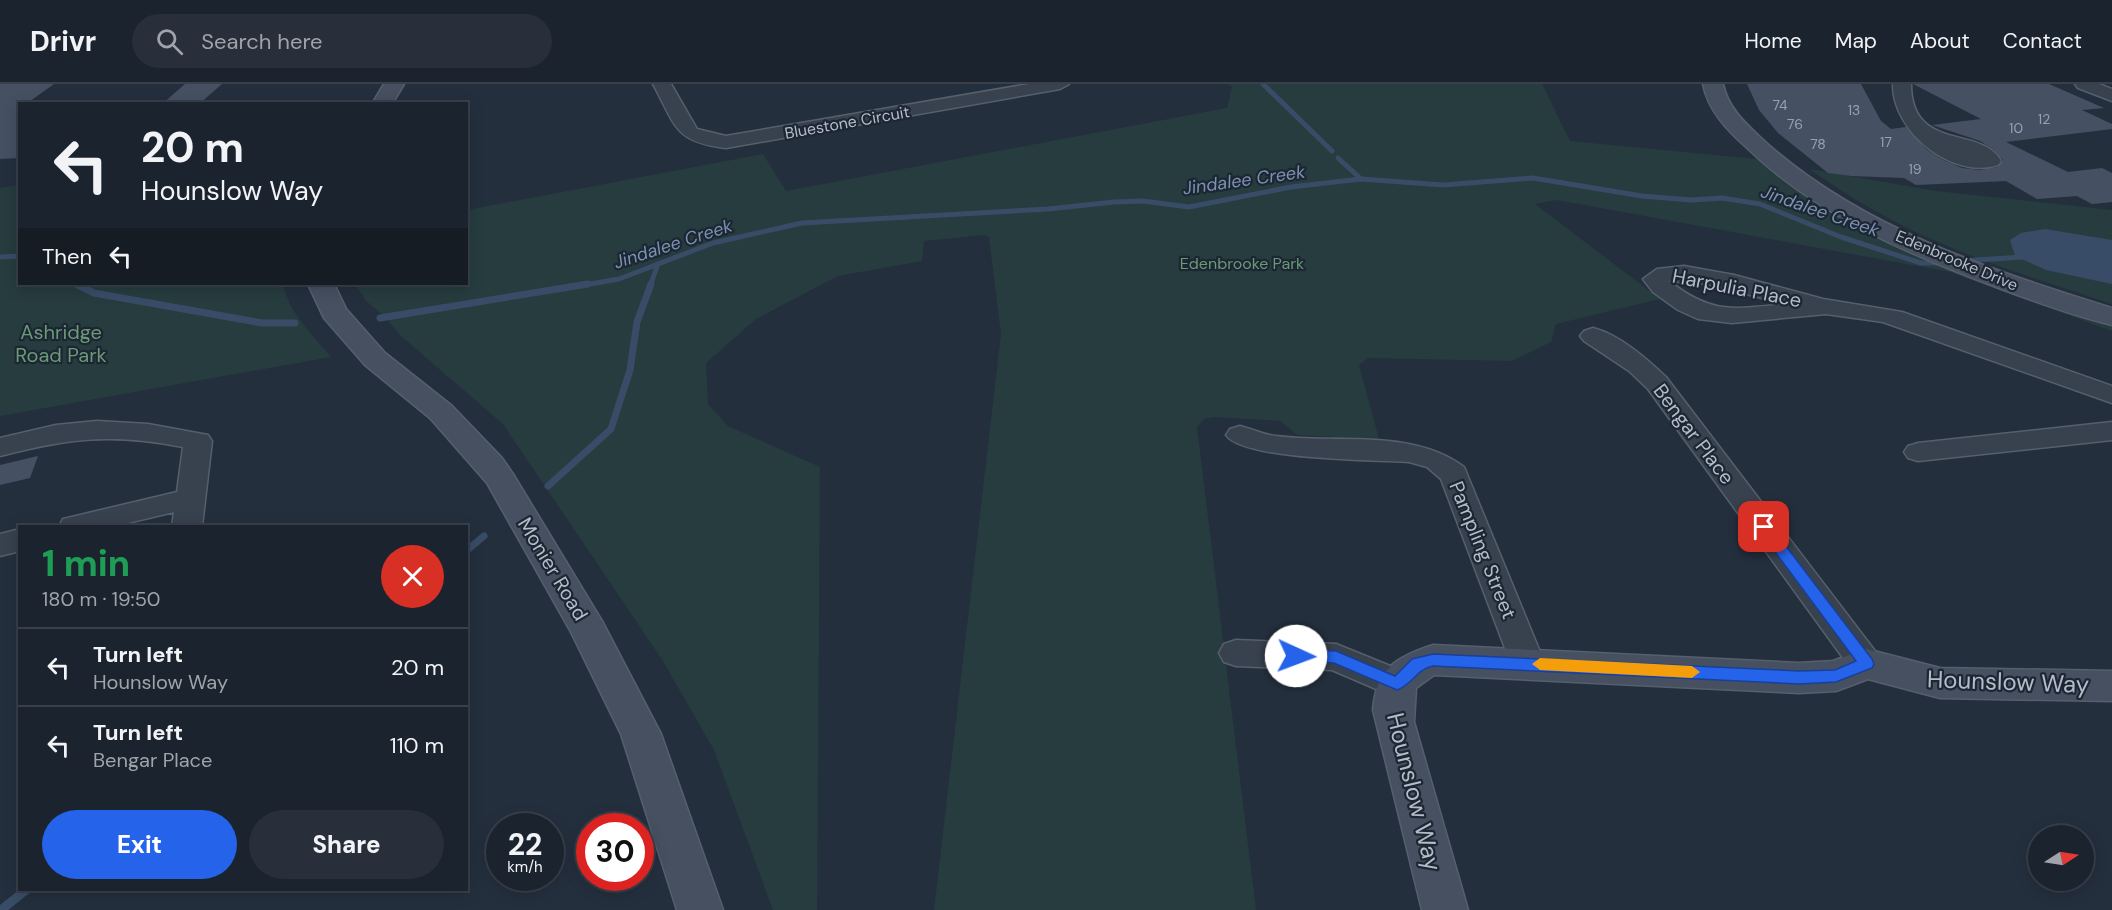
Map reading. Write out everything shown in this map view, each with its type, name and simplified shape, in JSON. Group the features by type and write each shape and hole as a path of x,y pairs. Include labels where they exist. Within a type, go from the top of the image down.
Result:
{"street":[{"path":"383,102 394,84"},
{"name":"Bluestone Circuit","path":"663,84 690,134 707,140 726,142 1060,84"},
{"name":"Edenbrooke Drive","path":"1713,84 1728,117 1772,161 1858,216 1971,268 2042,295 2112,317"},
{"path":"1902,84 1900,94 1907,110 1916,124 1929,135"},
{"path":"2084,84 2112,96"},
{"name":"Harpulia Place","path":"1826,307 1744,315 1710,315 1688,305 1661,287 1655,279 1664,273 1686,274 1771,291 1826,307 1892,317 2112,395"},
{"name":"Monier Road","path":"321,285 334,312 375,359 448,420 491,465 589,631 641,734 700,910"},
{"name":"Bengar Place","path":"1593,336 1638,365 1657,382 1866,664"},
{"path":"0,447 62,433 92,429 182,437 198,441 189,512 82,525"},
{"path":"1918,452 2112,431"},
{"name":"Pampling Street","path":"1240,435 1271,445 1411,453 1437,461 1454,474 1528,664"},
{"path":"0,545 18,540"},
{"path":"1236,653 1336,657 1397,684"},
{"name":"Hounslow Way","path":"1444,910 1394,722 1391,699 1397,684 1418,663 1433,660 1799,678 1836,676 1866,664 1940,684 2112,686"}],"green space":[{"name":"Edenbrooke Park","path":"1229,84 1542,84 1570,141 1757,159 1802,191 2031,298 2112,326 2112,331 1950,272 1557,200 1535,204 1660,299 1556,324 1551,342 1512,361 1368,358 1359,365 1379,439 1297,435 1280,421 1215,417 1204,419 1197,427 1256,910 934,910 1001,334 989,237 984,235 924,241 922,261 838,276 756,319 706,363 708,404 728,426 820,467 817,910 773,910 714,750 663,661 503,424 401,336 382,314 366,301 356,285 468,285 468,210 763,154 786,191 1227,108 1232,87"},
{"path":"1809,169 1936,191 2112,210 2112,304 1989,262 1929,238 1864,204"},
{"name":"Ashridge Road Park","path":"18,185 18,285 283,285 296,314 331,357 0,416 0,188"}],"water":[{"path":"2045,229 2112,240 2112,284 2046,270 2015,256 2010,240 2021,233"}],"building":[{"path":"0,84 54,84 29,102 18,102 18,158 0,159"},
{"path":"185,84 222,84 201,102 164,102"},
{"path":"1747,84 1861,84 1881,121 1891,129 1906,127 1926,149 1943,160 1962,168 1980,170 1998,167 2003,160 1993,149 1980,141 1932,125 1981,119 1913,84 2049,84 2104,108 2082,110 2112,124 2112,129 2006,142 2068,172 2102,168 2112,173 2112,202 2092,204 2077,196 2037,199 2006,181 1916,185 1904,178 1828,173 1778,133 1759,110"},
{"path":"38,456 30,478 0,485 0,465"}],"waterway":[{"path":"1263,84 1332,151"},
{"path":"1338,158 1361,179"},
{"name":"Jindalee Creek","path":"1361,179 1443,185 1533,178 1642,196 1691,200 1722,198 1760,204 1841,237 1921,263 1945,263"},
{"name":"Jindalee Creek","path":"658,264 713,243 802,223 1048,209 1114,202 1143,201 1189,207 1291,187 1361,179"},
{"name":"Jindalee Creek","path":"0,257 18,256"},
{"name":"Jindalee Creek","path":"1960,261 2023,257"},
{"name":"Jindalee Creek","path":"579,286 619,279 658,264"},
{"path":"650,286 658,264"},
{"name":"Jindalee Creek","path":"380,318 588,284"},
{"path":"548,486 611,429 630,370 637,322 651,284"},
{"path":"78,285 94,293 262,323 295,323"},
{"path":"468,549 484,536"},
{"path":"1,910 25,891"}],"slow traffic":[{"path":"1540,664 1692,672"}],"route":[{"path":"1296,656 1336,657 1397,684 1418,663 1433,660 1799,678 1836,676 1866,664 1764,527"}]}
